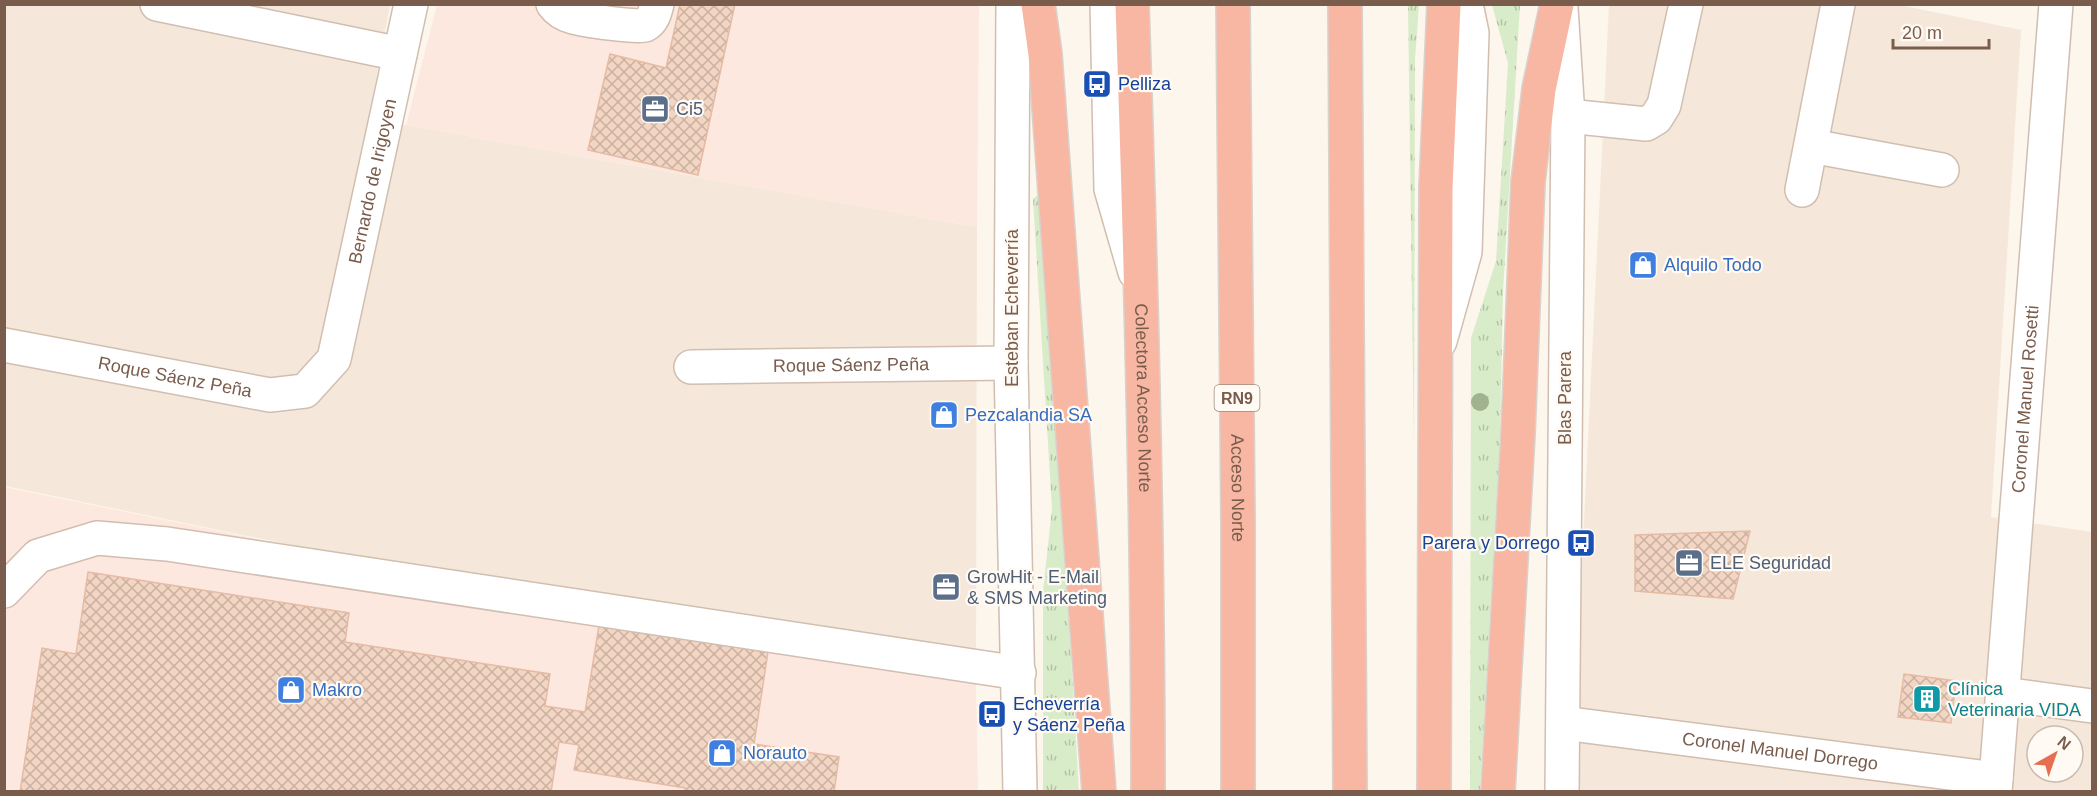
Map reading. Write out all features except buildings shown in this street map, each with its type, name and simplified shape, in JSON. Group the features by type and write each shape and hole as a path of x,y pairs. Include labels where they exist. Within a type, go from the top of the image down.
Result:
{"highway":[{"path":"1038,4 1045,54 1099,792"},
{"name":"Colectora Acceso Norte","path":"1132,4 1142,297 1148,579 1148,792"},
{"name":"Acceso Norte","path":"1233,4 1238,792"},
{"path":"1345,4 1350,792"},
{"path":"1434,792 1436,188 1444,4"},
{"path":"1498,792 1518,434 1528,182 1539,89 1559,4"}],"street":[{"path":"157,4 400,54"},
{"name":"Bernardo de Irigoyen","path":"334,359 411,4"},
{"path":"553,4 558,11 574,18 634,26 646,24 653,18 657,4"},
{"name":"Esteban Echeverría","path":"1013,4 1011,363 1020,792"},
{"path":"1107,4 1111,189 1142,297"},
{"path":"1437,352 1465,252 1472,33 1466,4"},
{"name":"Blas Parera","path":"1559,4 1568,116 1562,792"},
{"path":"1568,116 1646,124 1656,118 1664,105 1686,4"},
{"path":"1802,190 1838,4"},
{"name":"Coronel Manuel Rosetti","path":"1996,785 2056,4"},
{"path":"1810,146 1942,170"},
{"name":"Roque Sáenz Peña","path":"4,345 270,394 305,391 334,359"},
{"name":"Roque Sáenz Peña","path":"692,367 1011,363"},
{"path":"4,591 38,556 96,538 167,544 1019,673"},
{"path":"2003,694 2092,706"},
{"name":"Coronel Manuel Dorrego","path":"1563,723 1996,785"}],"shaded area":[{"path":"4,5 390,5 368,121 406,125 977,227 976,686 5,486"},
{"path":"437,5 979,5 977,227 406,125"},
{"path":"1609,5 1900,5 2021,30 1991,517 2092,532 2092,791 1575,792 1575,708"},
{"path":"4,487 976,686 978,791 5,791"}],"green space":[{"path":"1408,5 1419,5 1415,59 1414,450"},
{"path":"1492,5 1520,5 1503,292 1500,436 1480,791 1470,792 1471,338 1496,261 1508,63"},
{"path":"1039,194 1079,791 1043,791 1043,591 1052,509 1033,199"}],"place":[{"name":"Pelliza","path":"1097,84"},
{"name":"Ci5","path":"655,109"},
{"name":"Alquilo Todo","path":"1643,265"},
{"name":"Pezcalandia SA","path":"944,415"},
{"name":"Parera y Dorrego","path":"1581,543"},
{"name":"ELE Seguridad","path":"1689,563"},
{"name":"GrowHit - E-Mail & SMS Marketing","path":"946,587"},
{"name":"Makro","path":"291,690"},
{"name":"Clínica Veterinaria VIDA","path":"1927,699"},
{"name":"Echeverría y Sáenz Peña","path":"992,714"},
{"name":"Norauto","path":"722,753"}]}
